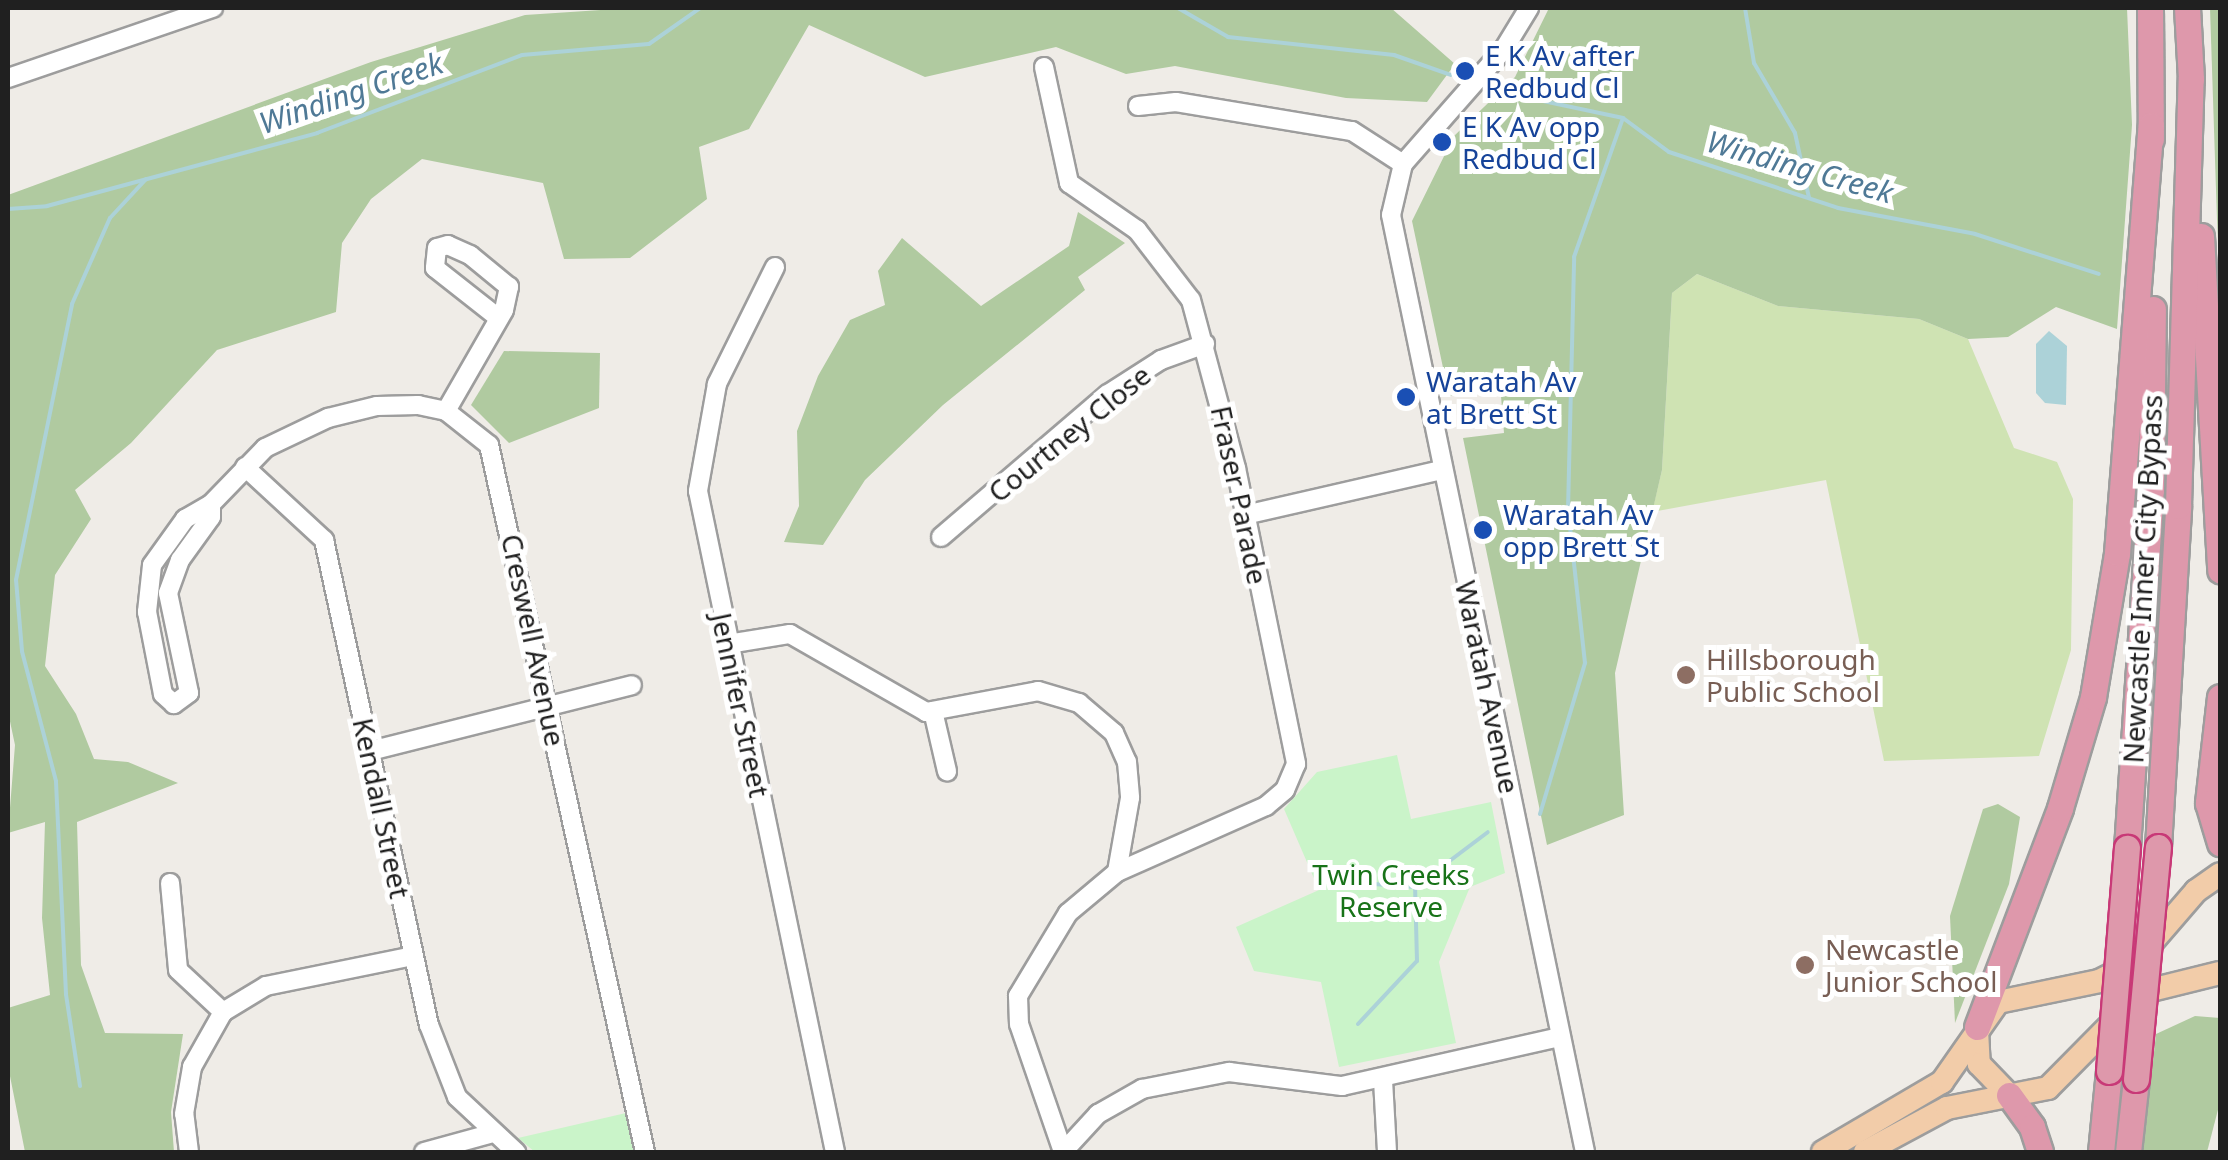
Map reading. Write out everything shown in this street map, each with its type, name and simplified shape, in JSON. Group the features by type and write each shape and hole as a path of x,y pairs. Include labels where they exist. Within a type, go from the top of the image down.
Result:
{"highway":[{"name":"Newcastle Inner City Bypass","path":"2101,1152 2127,848 2154,412 2150,8"},
{"name":"Newcastle Inner City Bypass","path":"2128,1152 2158,847 2178,506 2191,78 2187,8"},
{"path":"2191,78 2220,570"},
{"path":"1978,1027 2060,808 2093,696 2129,431 2150,124"},
{"path":"2220,697 2208,803 2220,843"},
{"path":"2009,1095 2032,1127 2040,1152"}],"main road":[{"path":"1823,1152 1942,1082 1978,1027 2004,999 2125,970 2196,891 2220,874"},
{"path":"1864,1152 1930,1114 2052,1086 2143,992 2220,973"},
{"path":"1978,1027 1979,1064 2009,1095"}],"street":[{"path":"8,78 213,8"},
{"path":"1138,106 1176,102 1352,131 1404,164 1504,49 1529,8"},
{"name":"Fraser Parade","path":"1044,67 1069,183 1137,230 1166,260 1191,300 1245,515 1294,778 1266,806 1118,872"},
{"name":"Waratah Avenue","path":"1404,164 1393,192 1393,244 1585,1152"},
{"path":"211,504 211,517 180,560 168,593 189,688 174,704 163,694 147,583 160,547 185,519 211,504 244,467 293,431 376,406 446,411 496,316 508,302 505,280 454,247 436,248 435,268 496,316"},
{"name":"Jennifer Street","path":"774,267 717,384 706,426 698,491 832,1152"},
{"name":"Courtney Close","path":"941,537 1108,394 1161,360 1205,344"},
{"name":"Creswell Avenue","path":"446,411 489,445 497,464 645,1152"},
{"name":"Kendall Street","path":"244,467 324,540 428,1025 456,1097 490,1134 516,1152"},
{"path":"1245,515 1442,470"},
{"path":"728,644 790,634 933,712 1038,692 1079,703 1106,723 1123,750 1130,784 1118,872 1068,913 1018,996 1019,1024 1063,1152 1098,1114 1142,1090 1229,1072 1342,1086 1383,1080 1559,1037"},
{"path":"370,750 548,710 632,685"},
{"path":"933,712 947,771"},
{"path":"170,883 178,970 223,1012"},
{"path":"189,1152 184,1114 192,1067 223,1012 266,986 413,956"},
{"path":"1383,1080 1388,1152"},
{"path":"424,1152 490,1134"}],"green space":[{"path":"631,8 1391,8 1455,64 1427,102 1346,98 1175,66 1126,74 1056,47 925,77 809,25 749,129 699,147 707,199 630,258 564,259 543,183 422,159 371,199 342,243 336,312 217,350 131,443 75,490 91,519 55,575 45,666 76,714 94,759 128,762 178,783 77,822 81,965 105,1033 183,1034 171,1112 174,1152 25,1152 8,1066 8,1008 50,995 42,918 45,822 8,833 15,745 8,712 8,195 371,62 525,15"},
{"path":"1549,8 2127,8 2132,125 2117,329 2056,307 2008,337 1968,339 1919,319 1778,306 1697,274 1672,293 1662,470 1615,673 1624,815 1547,845 1463,438 1504,433 1500,384 1449,396 1412,221 1454,136 1515,77"},
{"path":"2210,8 2220,8 2220,282 2217,220"},
{"path":"1078,212 1125,243 1078,277 1085,290 943,405 865,480 823,545 784,542 799,506 797,431 818,376 850,320 885,305 878,271 902,238 981,306 1069,246"},
{"path":"1697,274 1778,306 1919,319 1968,339 2014,448 2057,462 2073,499 2071,650 2039,756 1884,761 1826,480 1652,512 1662,470 1672,293"},
{"path":"504,351 600,353 599,408 509,443 471,405"},
{"name":"Twin Creeks Reserve","path":"1397,755 1411,819 1491,802 1505,873 1470,887 1439,962 1456,1043 1339,1067 1321,982 1254,971 1236,927 1319,890 1284,809 1317,772"},
{"path":"1998,804 2020,817 2009,884 1955,1023 1950,916 1983,809"},
{"path":"2195,1016 2220,1018 2220,1102 2207,1152 2143,1152 2156,1034"},
{"path":"626,1113 634,1152 535,1152 518,1138"}],"water":[{"path":"2049,331 2067,346 2066,405 2045,403 2036,393 2036,344"}],"waterway":[{"name":"Winding Creek","path":"8,209 47,206 317,133 522,55 649,44 700,8"},
{"name":"Winding Creek","path":"1178,8 1228,37 1394,55 1451,75"},
{"path":"1745,8 1754,63 1795,133 1809,198"},
{"name":"Winding Creek","path":"1496,91 1623,118 1669,152 1838,208 1975,234 2099,274"},
{"path":"1540,814 1585,663 1568,510 1574,257 1623,118"},
{"path":"80,1086 66,994 56,781 22,651 16,580 72,304 110,218 146,179"},
{"path":"1333,881 1415,887 1488,832"},
{"path":"1358,1024 1417,961 1415,887"}],"place":[{"name":"E K Av after Redbud Cl","path":"1465,71"},
{"name":"E K Av opp Redbud Cl","path":"1442,142"},
{"name":"Waratah Av at Brett St","path":"1406,397"},
{"name":"Waratah Av opp Brett St","path":"1483,530"},
{"name":"Hillsborough Public School","path":"1686,675"},
{"name":"Newcastle Junior School","path":"1805,965"}]}
